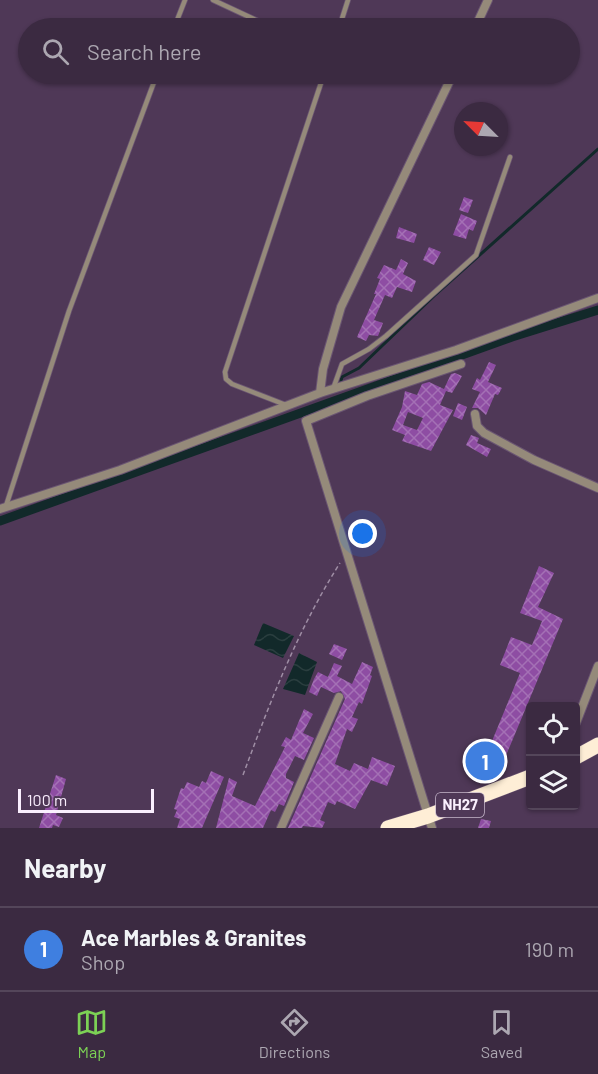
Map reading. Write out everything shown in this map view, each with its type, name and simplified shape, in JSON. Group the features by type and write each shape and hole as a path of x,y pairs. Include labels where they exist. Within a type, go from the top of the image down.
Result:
{"highway":[{"path":"580,754 598,745"},
{"name":"NH27","path":"388,828 430,822 526,779"}],"street":[{"path":"480,18 488,0"},
{"path":"320,393 323,369 341,307 448,84"},
{"path":"3,508 120,470 320,393 465,347 598,298"},
{"path":"430,822 306,421 367,396 460,364"},
{"path":"362,380 367,396"},
{"path":"475,414 477,426 484,434 534,460 598,488"},
{"path":"580,713 598,666"},
{"path":"281,828 339,697"}],"lane":[{"path":"178,18 185,0"},
{"path":"213,0 252,18"},
{"path":"342,18 348,0"},
{"path":"3,508 69,311 153,84"},
{"path":"290,406 232,384 226,379 225,372 321,84"},
{"path":"333,389 342,364 378,342 476,255 510,157"}],"path":[{"path":"243,775 278,683 324,589 347,553"}],"water":[{"path":"263,623 294,636 283,658 254,645"},
{"path":"299,653 317,662 305,695 283,689"}],"building":[{"path":"464,197 473,200 468,213 459,210"},
{"path":"461,214 477,221 473,231 469,229 466,239 453,235"},
{"path":"399,227 417,234 414,243 396,238"},
{"path":"429,247 441,252 434,265 423,260"},
{"path":"401,259 408,263 403,274 416,281 412,292 397,287 392,298 385,295 374,320 383,323 378,336 369,335 366,341 357,337 376,294 374,294 380,279 377,278 384,265 396,270"},
{"path":"489,362 496,365 488,382 502,388 498,395 495,394 486,415 478,408 472,408 480,392 472,389 477,378 480,380"},
{"path":"451,374 462,376 452,393 446,391 440,405 453,410 431,451 402,441 405,435 392,430 402,407 405,391 417,395 422,384 429,382 444,389","holes":["408,412 423,418 417,430 403,425"]},
{"path":"458,403 467,407 462,420 453,416"},
{"path":"471,435 479,438 477,443 491,449 487,457 466,445"},
{"path":"539,566 554,573 538,607 563,619 528,702 526,702 526,708 502,765 485,758 520,673 500,665 511,637 532,645 542,621 520,613"},
{"path":"334,644 347,649 342,660 329,654"},
{"path":"362,662 373,667 370,675 372,676 362,704 359,702 352,717 358,719 352,732 347,729 335,764 350,771 354,763 368,769 372,757 395,766 387,786 371,780 355,809 337,801 335,805 328,802 320,820 325,822 322,828 303,826 302,828 288,828 345,699 341,691 334,693 321,687 317,696 309,692 314,679 318,672 328,677 334,663 342,666 337,676 352,684"},
{"path":"304,709 313,714 303,733 314,738 304,760 295,756 286,774 286,778 294,782 284,806 279,804 275,812 271,810 263,828 216,828 229,778 237,782 232,796 255,806 285,747 281,746 286,737 291,740"},
{"path":"211,771 224,777 202,828 177,828 180,819 174,817 177,810 174,809 181,788 184,789 187,782 199,787 202,781 206,783"},
{"path":"56,775 66,779 56,815 63,818 59,827 53,825 52,828 39,828"},
{"path":"481,819 491,821 489,828 478,828"}],"waterway":[{"path":"341,381 342,377 359,368 434,296 598,149"},
{"path":"0,521 512,337 598,310"}],"place":[{"name":"Ace Marbles & Granites","path":"485,761"}]}
